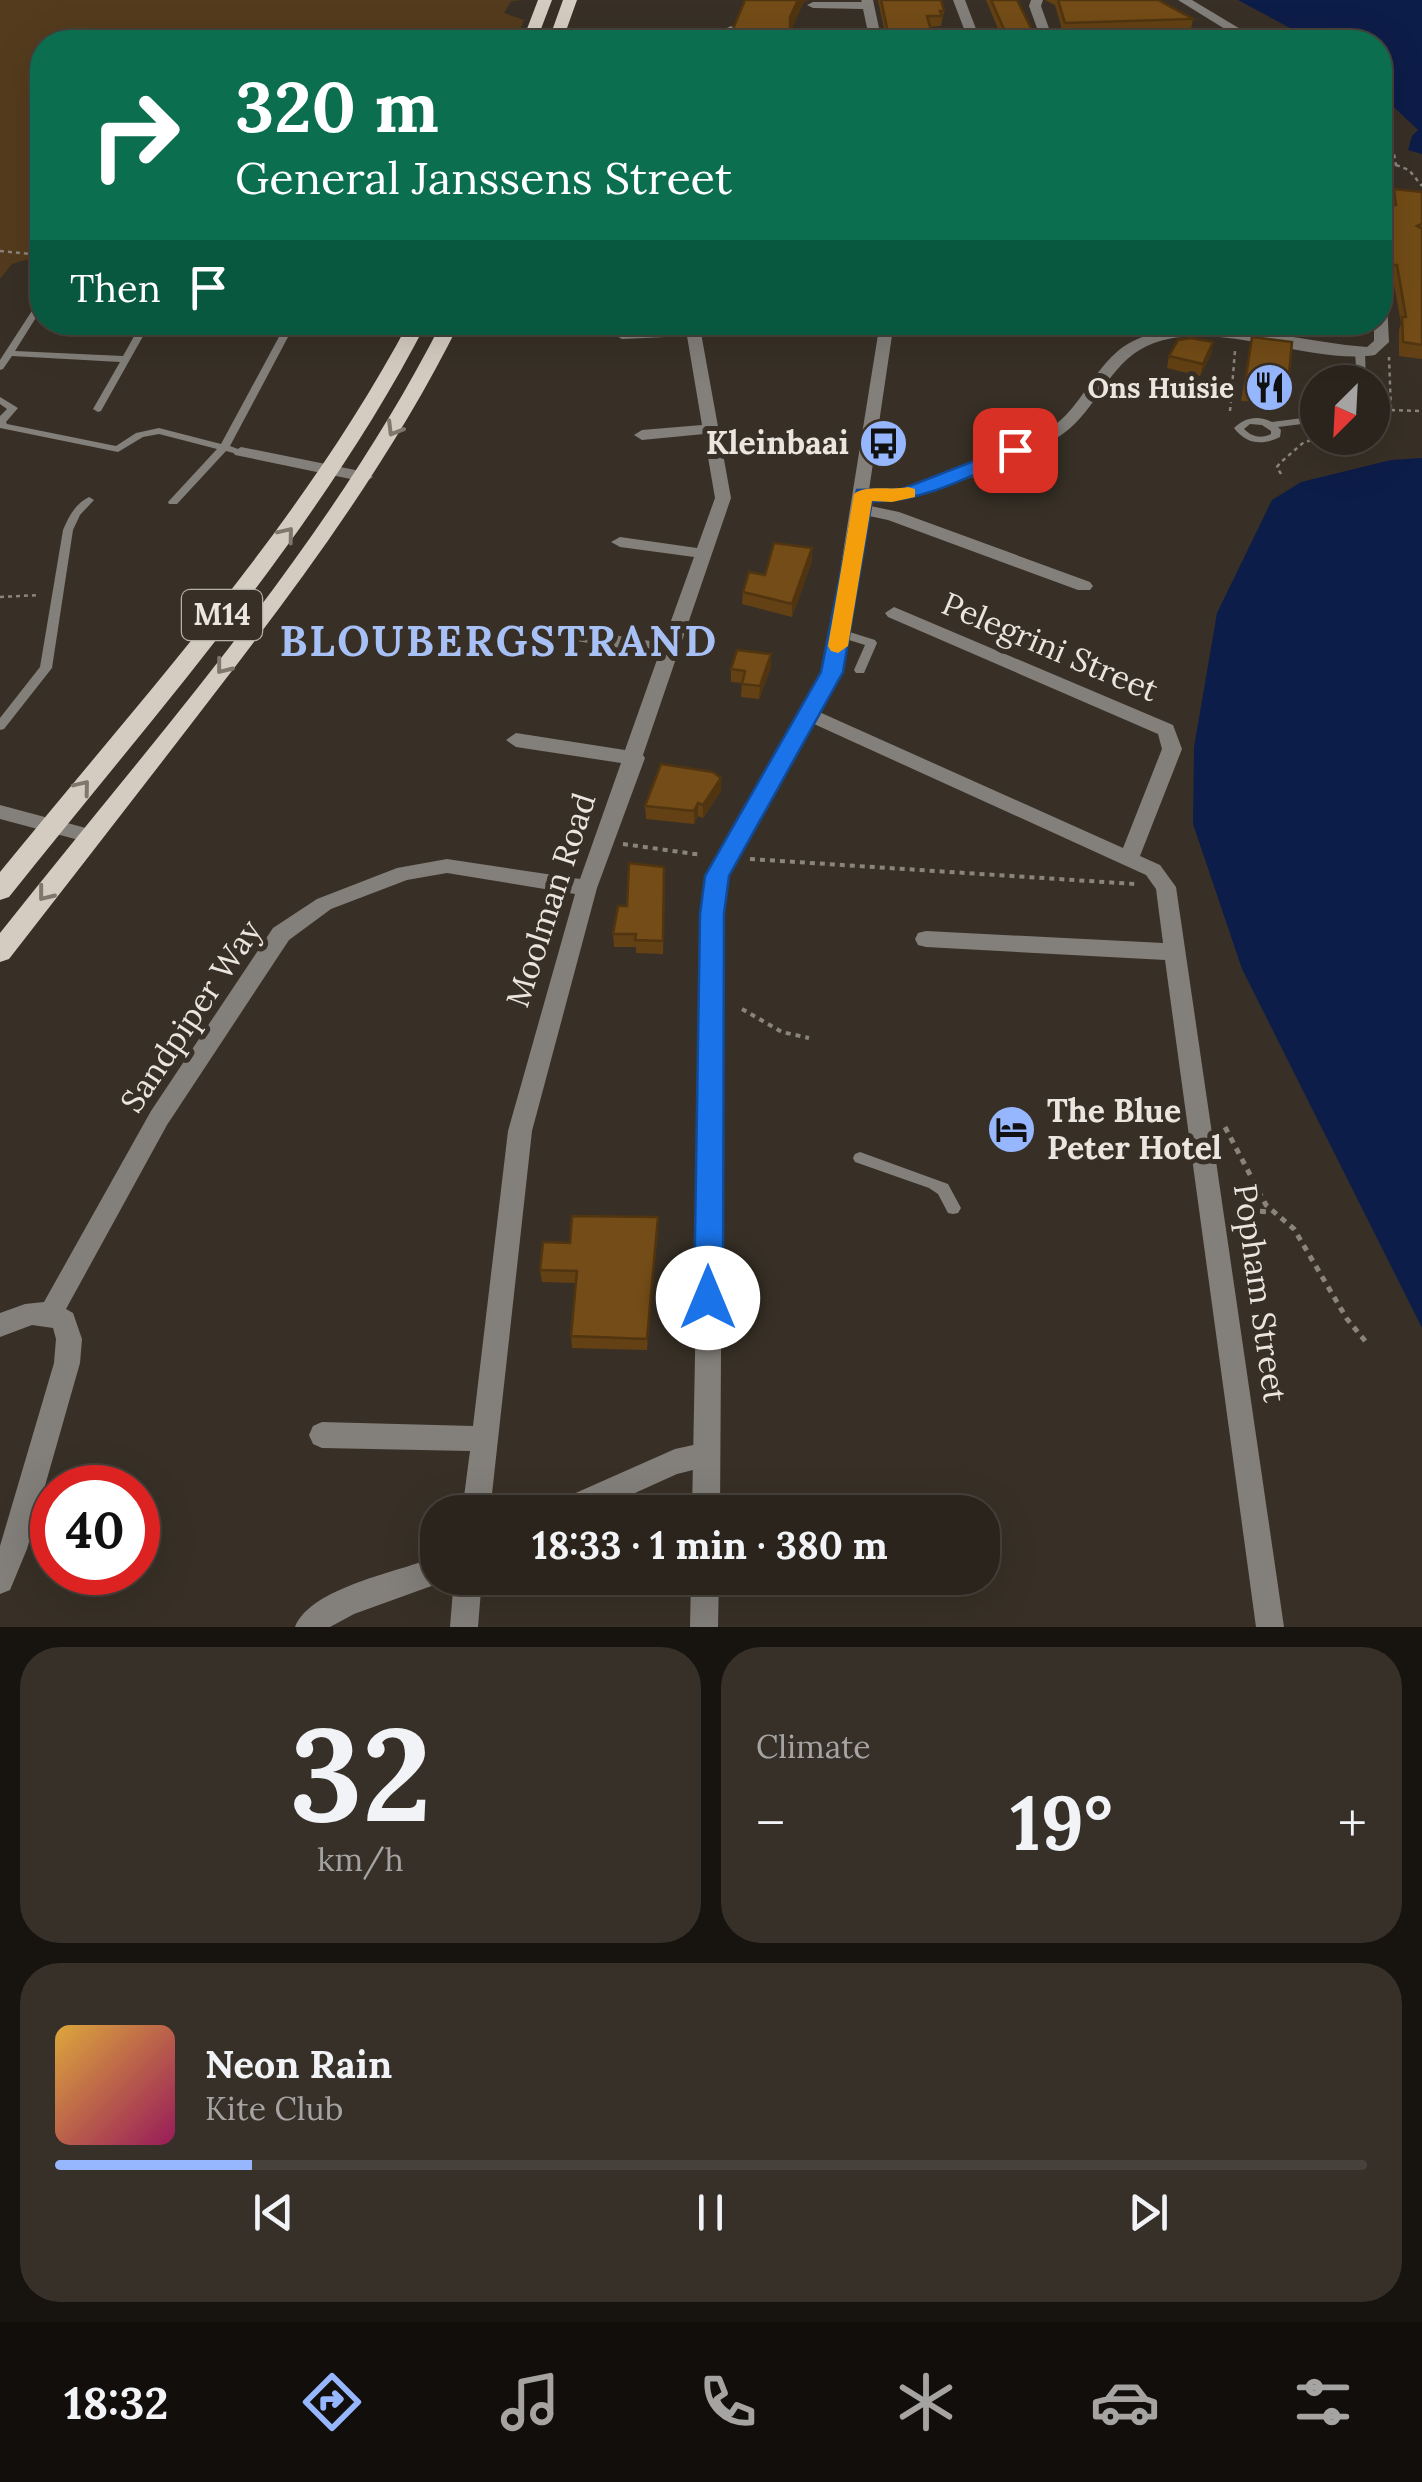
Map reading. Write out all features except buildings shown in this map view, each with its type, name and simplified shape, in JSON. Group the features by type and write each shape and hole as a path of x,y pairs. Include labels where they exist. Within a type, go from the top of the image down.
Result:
{"main road":[{"path":"534,30 543,5 568,5 559,30"},
{"name":"M14","path":"0,890 302,516 375,404 411,335"},
{"name":"M14","path":"0,952 308,558 365,477 444,335"}],"street":[{"path":"960,0 971,30"},
{"path":"1037,0 1035,6 1044,30"},
{"path":"1184,0 1237,30"},
{"path":"813,5 867,3 873,30"},
{"name":"Moolman Road","path":"478,1495 520,1131 587,888 724,498 694,335"},
{"path":"706,1495 714,891 724,861 832,672 886,335"},
{"path":"862,502 921,489 1050,436 1066,426 1124,353 1139,344 1184,335"},
{"path":"1200,335 1360,352 1376,350 1382,335"},
{"path":"1269,335 1269,341"},
{"path":"642,435 712,429"},
{"path":"233,450 365,477"},
{"path":"862,502 1084,586"},
{"path":"620,542 706,554"},
{"name":"Pelegrini Street","path":"894,613 1166,730 1172,749 1129,859"},
{"path":"576,635 672,650"},
{"path":"810,714 1152,870 1166,887"},
{"path":"516,740 634,758"},
{"path":"0,812 90,836"},
{"name":"Sandpiper Way","path":"52,1314 159,1118 263,958 298,920 342,896 428,868 447,866 587,888"},
{"name":"Popham Street","path":"1166,887 1270,1627"},
{"path":"926,940 1176,952"},
{"path":"0,1324 34,1312 52,1314 64,1322 69,1339 67,1363 13,1549 0,1580"},
{"path":"322,1435 484,1439"},
{"path":"601,1495 675,1462 706,1455"},
{"path":"309,1627 314,1620 350,1602 420,1577"},
{"path":"464,1627 467,1595"},
{"path":"704,1595 704,1627"}],"lane":[{"path":"0,367 30,321"},
{"path":"98,409 140,335"},
{"path":"173,502 233,450 286,335"},
{"path":"1360,352 1361,365"},
{"path":"9,353 126,359"},
{"path":"0,400 12,408 0,422 4,426 110,449 123,448 144,433 159,431 233,450"},
{"path":"1272,426 1300,422"},
{"path":"0,726 46,668 70,522 88,500"},
{"path":"840,634 870,642 860,670"},
{"path":"860,1158 934,1184 943,1190 953,1208"}],"path":[{"path":"1392,151 1396,165"},
{"path":"1392,168 1396,165"},
{"path":"1396,165 1409,170 1422,186"},
{"path":"0,251 30,254"},
{"path":"1230,411 1235,344"},
{"path":"1226,378 1232,380"},
{"path":"1392,393 1391,410 1422,411"},
{"path":"1281,474 1277,467 1282,460 1295,456 1300,448"},
{"path":"0,597 58,593"},
{"path":"1128,684 1134,679"},
{"path":"604,843 673,848 696,854"},
{"path":"746,858 1166,887"},
{"path":"742,1009 782,1032 809,1038"},
{"path":"1222,1121 1261,1196 1294,1229 1347,1319 1366,1342"},
{"path":"1232,1210 1274,1212"}],"shaded area":[{"path":"0,0 523,0 511,1 504,13 524,20 520,30 30,30 30,259 12,264 0,279"}],"water":[{"path":"1238,0 1422,0 1422,154 1408,150 1418,130 1392,105 1392,30 1294,30"},
{"path":"1422,458 1422,1328 1242,969 1193,824 1194,747 1217,613 1272,500 1301,482 1391,460"}],"slow traffic":[{"path":"838,646 863,494 908,493"}],"place":[{"name":"Ons Huisie","path":"1269,388"},
{"name":"Kleinbaai","path":"884,443"},
{"name":"The Blue Peter Hotel","path":"1012,1129"}],"district":[{"name":"BLOUBERGSTRAND","path":"499,641"}],"route":[{"path":"708,1298 712,914 717,876 832,672 863,494 908,493 1015,450"}]}
